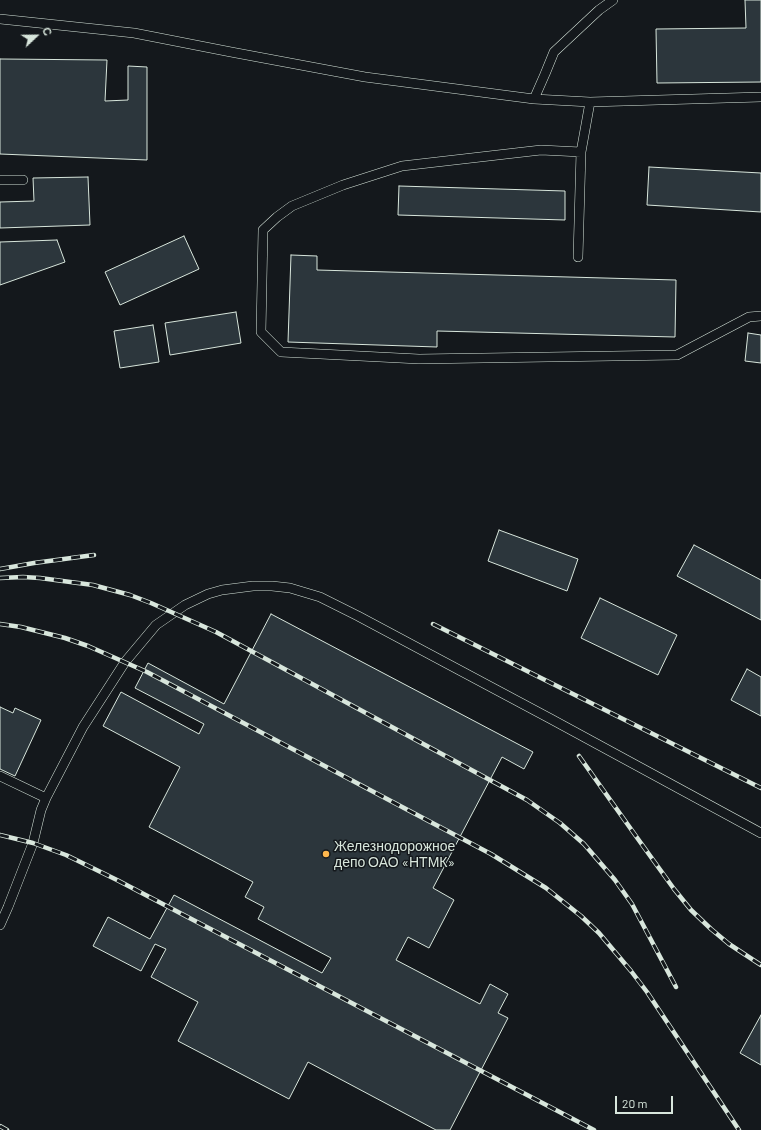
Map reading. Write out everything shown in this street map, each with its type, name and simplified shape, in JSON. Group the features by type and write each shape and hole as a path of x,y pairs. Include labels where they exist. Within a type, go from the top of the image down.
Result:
{"lane":[{"path":"534,99 554,52 599,10 613,0"},
{"path":"0,19 134,33 365,77 534,99 590,102 761,97"},
{"path":"578,258 580,152 590,102"},
{"path":"580,152 541,150 402,166 343,185 292,206 263,230 261,332 281,352 419,359 677,355 749,317 761,316"},
{"path":"0,180 22,180"},
{"path":"0,925 33,843 39,816 46,798 83,728 125,662 156,625 185,605 208,594 222,590 253,586 290,588 313,594 358,616 655,774 761,833"},
{"path":"0,776 46,798"}],"building":[{"path":"745,0 761,0 761,82 657,83 656,29 746,28"},
{"path":"0,59 107,60 105,101 128,100 128,66 147,67 147,160 0,154"},
{"path":"649,167 761,173 761,212 647,205"},
{"path":"88,177 90,225 0,228 0,202 34,201 33,178"},
{"path":"399,186 565,191 565,220 398,215"},
{"path":"184,236 199,269 120,305 105,272"},
{"path":"57,240 65,262 0,285 0,242"},
{"path":"291,255 317,256 317,270 676,280 675,337 437,331 437,347 288,342"},
{"path":"236,312 241,343 170,355 165,323"},
{"path":"153,325 159,362 120,368 114,331"},
{"path":"748,333 761,335 761,363 745,361"},
{"path":"499,530 578,559 567,591 488,561"},
{"path":"694,545 761,580 761,620 677,576"},
{"path":"600,598 677,635 658,675 581,638"},
{"name":"Железнодорожное депо ОАО «НТМК»","path":"271,614 533,752 524,769 502,757 433,888 454,900 429,948 408,937 396,960 480,1004 490,984 508,994 498,1013 508,1018 450,1130 436,1130 308,1062 289,1099 178,1041 198,1002 151,977 166,949 155,944 141,971 93,946 108,917 150,939 174,895 322,973 331,958 258,919 264,907 245,897 253,882 149,827 180,767 103,726 121,692 199,734 204,724 135,688 148,663 224,704"},
{"path":"747,669 761,677 761,716 731,700"},
{"path":"0,707 13,713 15,708 41,720 15,776 0,769"},
{"path":"761,1015 761,1065 740,1053"}],"railway":[{"path":"0,569 94,555"},
{"path":"0,578 40,578 93,585 130,595 151,603 216,632 527,800 560,823 584,844 615,880 632,904 676,987"},
{"path":"0,624 21,627 65,638 88,646 147,672 491,854 546,888 581,916 599,933 631,971 647,992 739,1130"},
{"path":"433,624 761,788"},
{"path":"579,756 674,889 691,910 729,944 761,965"},
{"path":"0,835 33,843 66,855 117,880 594,1130"},
{"path":"0,1126 7,1130"}],"place":[{"name":"Железнодорожное депо ОАО «НТМК»","path":"326,854"}]}
